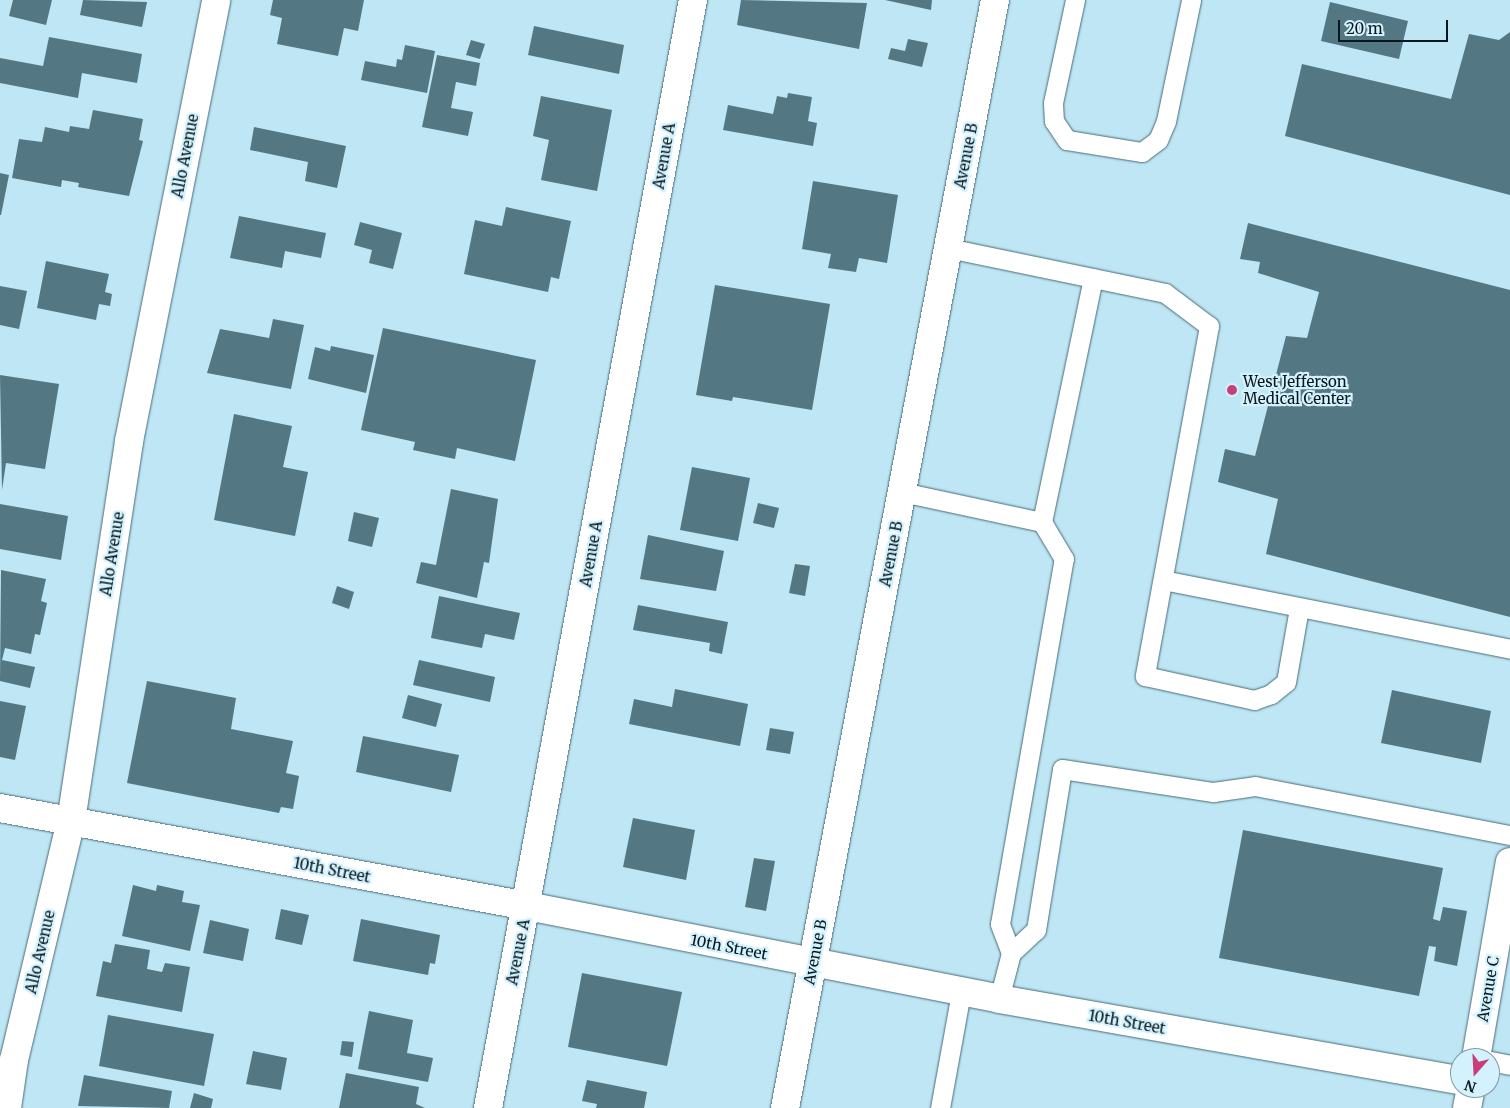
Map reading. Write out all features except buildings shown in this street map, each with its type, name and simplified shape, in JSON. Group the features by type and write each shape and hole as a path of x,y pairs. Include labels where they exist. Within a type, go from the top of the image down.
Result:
{"street":[{"name":"Allo Avenue","path":"7,1108 14,1060 71,821 129,441 216,0"},
{"name":"Avenue A","path":"488,1108 527,906 693,0"},
{"name":"Avenue B","path":"785,1108 995,0"},
{"name":"10th Street","path":"0,808 527,906 961,992 1450,1078"},
{"name":"Avenue C","path":"1478,1048 1504,936 1510,862"}],"lane":[{"path":"1075,0 1053,103 1054,121 1067,140 1142,152 1158,140 1166,121 1191,0"},
{"path":"948,248 1165,293 1209,326 1145,676 1254,700 1271,694 1286,682 1299,608"},
{"path":"1012,953 1000,924 1064,560 1042,522 1093,278"},
{"path":"902,492 1042,522"},
{"path":"1163,580 1510,649"},
{"path":"999,999 1012,953 1036,930 1062,769 1213,792 1255,786 1510,835"},
{"path":"940,1108 961,992"}],"place":[{"name":"West Jefferson Medical Center","path":"1232,390"}]}
